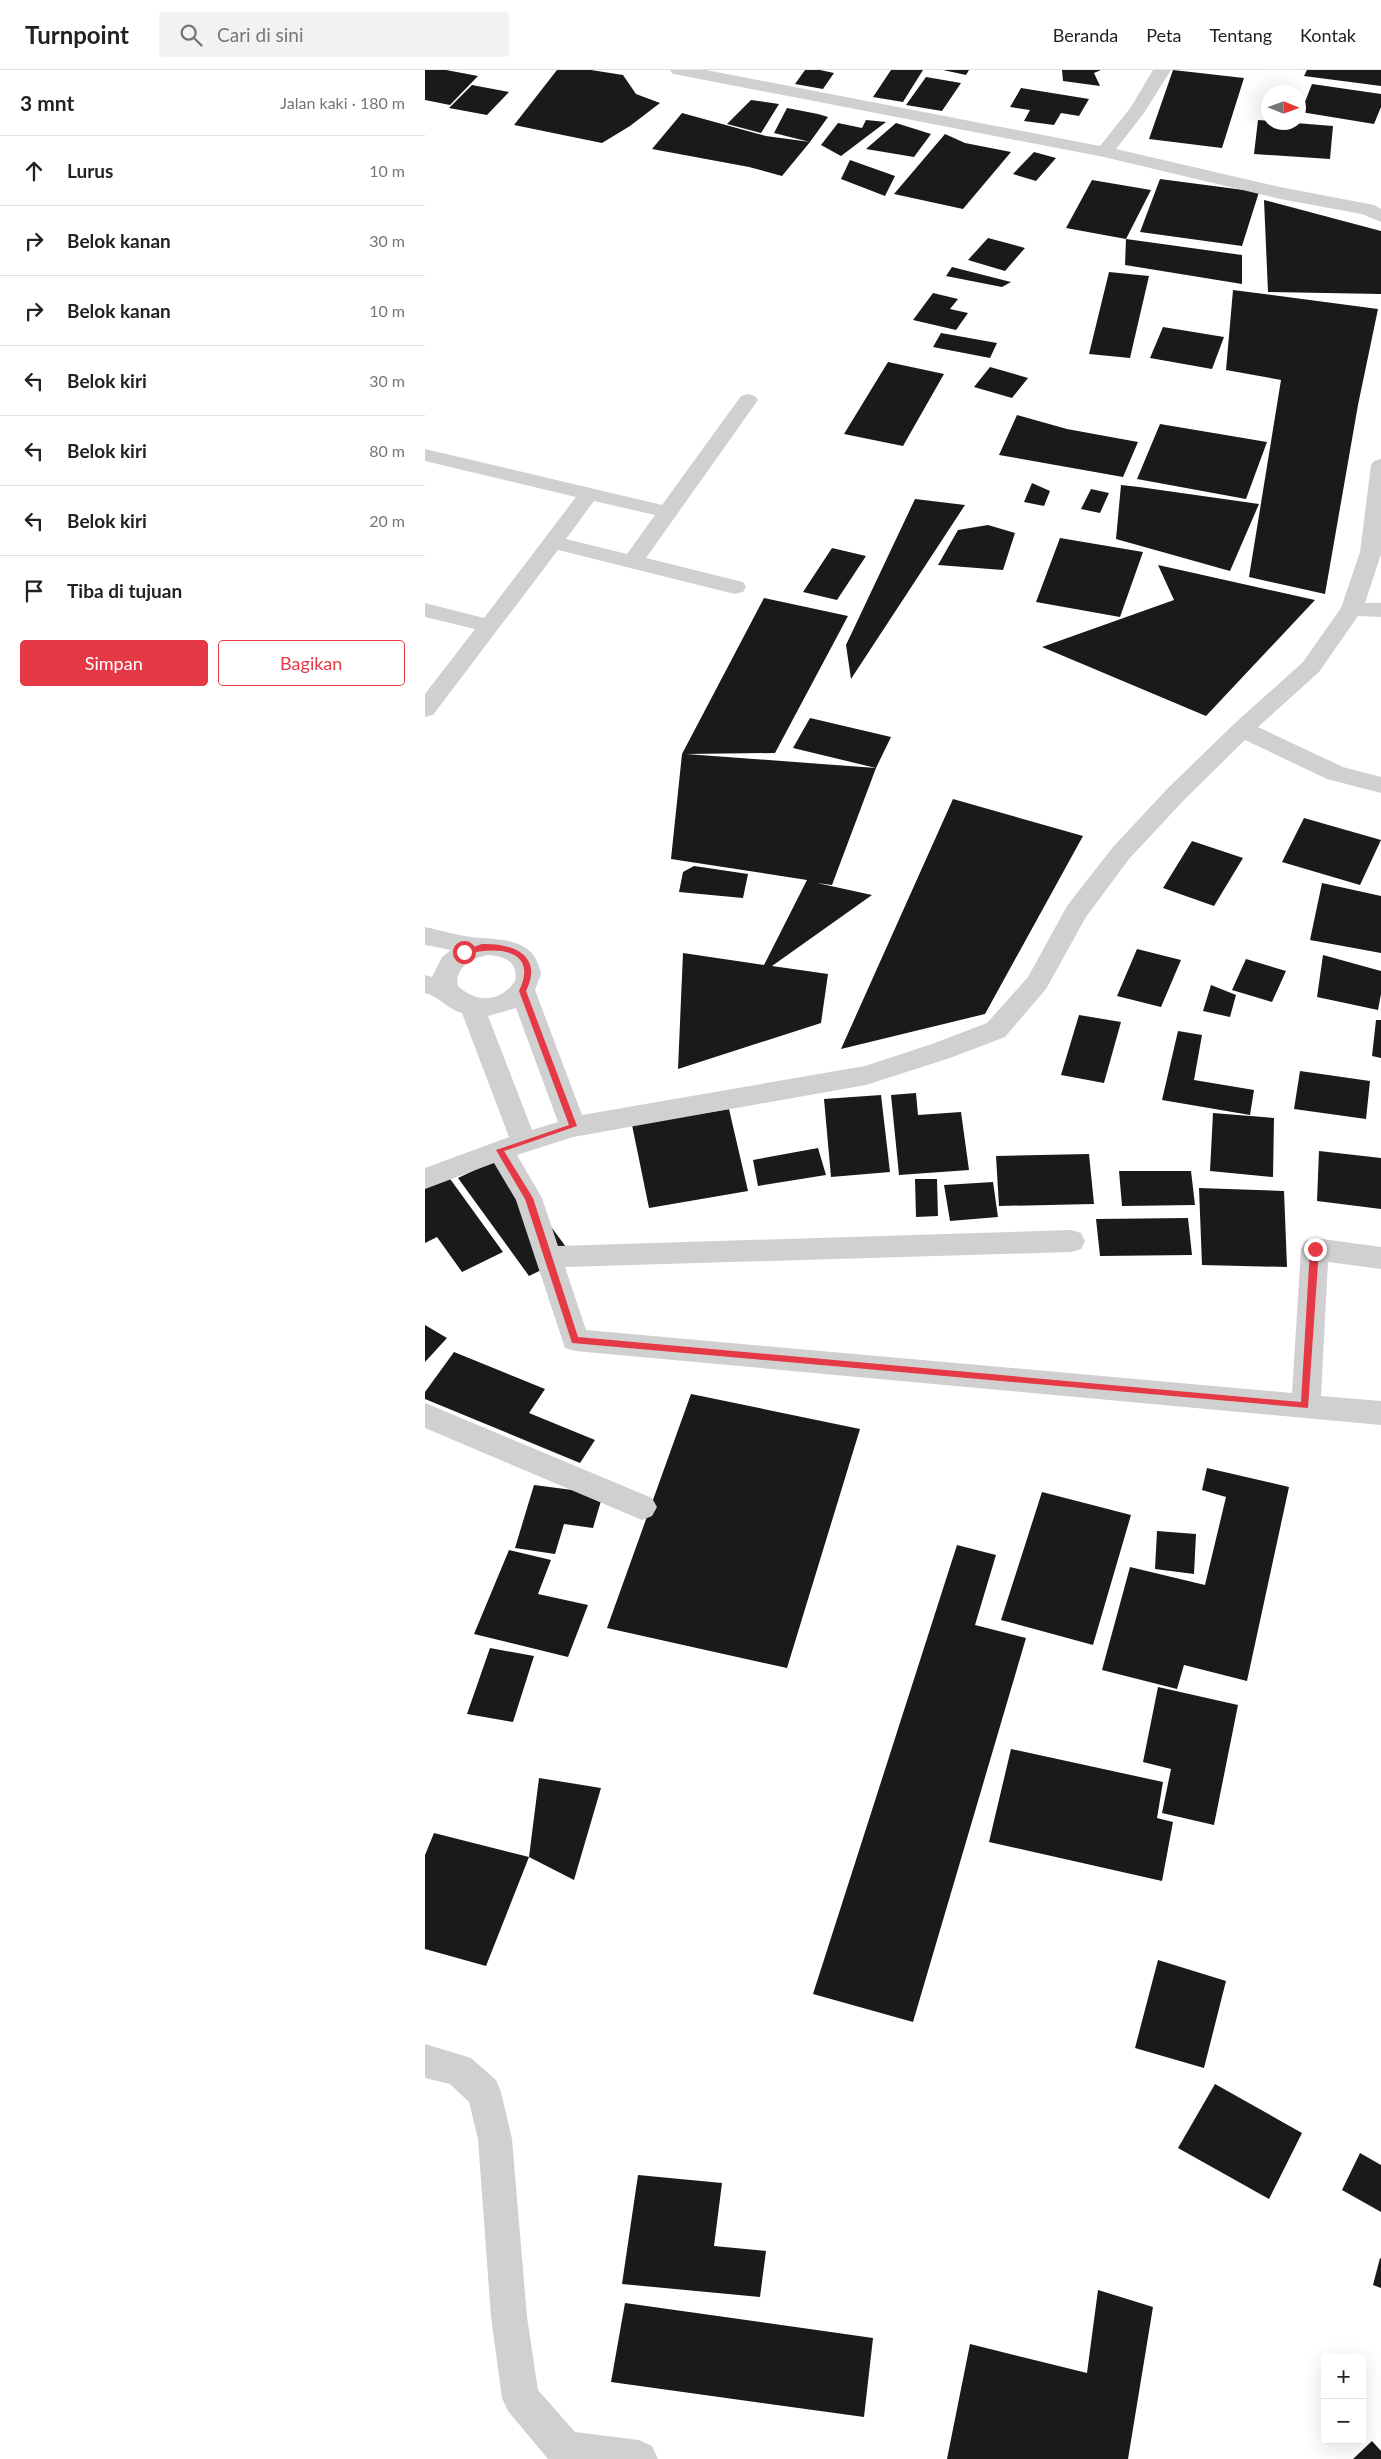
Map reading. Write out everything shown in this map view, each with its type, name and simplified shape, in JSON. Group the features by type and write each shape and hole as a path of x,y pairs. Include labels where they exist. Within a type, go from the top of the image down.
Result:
{"street":[{"path":"679,70 1104,152 1280,193 1367,209 1381,216"},
{"path":"1104,152 1138,109 1162,70"},
{"path":"631,562 748,400"},
{"path":"425,455 667,512"},
{"path":"425,1179 512,1146 573,1126 866,1076 996,1030 1037,983 1076,912 1121,853 1176,794 1242,729 1311,667 1352,609 1371,552 1381,465"},
{"path":"425,710 589,494"},
{"path":"552,542 735,587"},
{"path":"1352,609 1381,610"},
{"path":"425,610 489,626"},
{"path":"1242,729 1335,773 1381,785"},
{"path":"425,936 482,947"},
{"path":"500,946 517,953 527,964 529,977 523,991 509,1002 491,1007 472,1007 456,1001 435,987 451,963 464,952 482,947 500,946"},
{"path":"523,991 573,1126"},
{"path":"472,1007 512,1146 575,1340 1381,1412"},
{"path":"548,1256 1071,1241"},
{"path":"1305,1406 1315,1249 1381,1258"},
{"path":"425,1415 642,1507"},
{"path":"425,2061 459,2070 484,2092 495,2139 509,2317 521,2398 565,2450 639,2459"}],"building":[{"path":"425,70 446,70 478,76 450,105 425,100"},
{"path":"557,70 591,70 623,75 636,94 660,103 630,126 602,143 514,125"},
{"path":"805,70 820,70 834,73 823,89 795,84"},
{"path":"891,70 923,70 903,102 873,97"},
{"path":"943,70 969,70 966,75"},
{"path":"1062,70 1101,70 1094,73 1100,86 1063,81"},
{"path":"1173,70 1244,78 1222,148 1149,139"},
{"path":"1307,70 1381,70 1381,86 1304,76"},
{"path":"926,77 961,83 942,111 906,105"},
{"path":"1312,84 1381,94 1381,107 1374,124 1306,113 1306,99"},
{"path":"472,85 509,92 487,115 449,108"},
{"path":"1021,88 1089,99 1079,116 1061,113 1054,125 1024,121 1030,110 1010,107"},
{"path":"751,100 779,104 761,133 727,124"},
{"path":"787,108 828,117 810,142 774,133"},
{"path":"682,113 766,136 810,142 782,176 749,167 652,149"},
{"path":"866,120 886,122 841,156 821,145 838,123 862,128"},
{"path":"1258,120 1261,120 1261,130 1306,130 1306,124 1333,126 1330,159 1254,154"},
{"path":"896,123 931,134 914,157 866,149"},
{"path":"945,134 965,143 1011,152 963,209 894,194"},
{"path":"1034,152 1056,158 1036,181 1013,174"},
{"path":"850,160 895,176 885,196 841,179"},
{"path":"1160,179 1259,192 1242,246 1140,232"},
{"path":"1092,180 1151,190 1126,239 1066,228"},
{"path":"1264,200 1381,231 1381,294 1268,292"},
{"path":"988,238 1025,248 1005,271 968,260"},
{"path":"1126,239 1242,255 1242,284 1125,265"},
{"path":"952,267 1011,282 1002,287 946,276"},
{"path":"1109,272 1149,276 1130,358 1089,354"},
{"path":"1233,290 1378,309 1358,405 1325,594 1249,577 1281,380 1226,370"},
{"path":"933,293 958,299 950,309 968,313 956,330 913,320"},
{"path":"1163,327 1224,337 1212,369 1150,358"},
{"path":"941,333 997,343 990,358 933,347"},
{"path":"888,362 944,374 903,446 844,434"},
{"path":"990,367 1028,378 1012,398 974,387"},
{"path":"1017,415 1067,429 1138,442 1123,477 999,455"},
{"path":"1160,424 1267,442 1246,499 1137,479"},
{"path":"1032,483 1050,491 1044,506 1024,502"},
{"path":"1121,485 1259,504 1230,571 1116,539"},
{"path":"1091,489 1109,493 1100,513 1081,509"},
{"path":"915,499 965,505 851,679 846,645"},
{"path":"988,525 1015,533 1003,570 938,565 958,530"},
{"path":"1060,538 1143,552 1120,617 1036,602"},
{"path":"832,548 866,556 837,600 803,592"},
{"path":"1158,565 1315,600 1206,716 1042,647 1174,600"},
{"path":"764,598 848,616 775,753 686,754 876,768 832,885 817,883 872,895 772,966 828,974 821,1023 678,1069 683,953 764,965 807,880 671,859 682,754"},
{"path":"810,718 891,737 876,768 793,748"},
{"path":"953,799 1083,836 985,1014 841,1049"},
{"path":"1304,818 1381,840 1360,885 1282,862"},
{"path":"1192,841 1243,858 1214,906 1163,888"},
{"path":"694,866 748,874 743,898 679,892 683,872"},
{"path":"1322,883 1381,896 1381,953 1310,940"},
{"path":"1137,949 1181,960 1161,1007 1117,996"},
{"path":"1323,955 1381,971 1381,994 1378,1010 1317,997"},
{"path":"1246,959 1286,971 1272,1002 1232,990"},
{"path":"1211,985 1236,995 1230,1017 1203,1011"},
{"path":"1079,1015 1121,1022 1104,1083 1061,1075"},
{"path":"1376,1020 1381,1020 1381,1058 1372,1056"},
{"path":"1178,1031 1202,1035 1194,1080 1254,1090 1250,1115 1162,1100"},
{"path":"1300,1071 1370,1081 1366,1119 1294,1109"},
{"path":"916,1093 918,1115 961,1112 969,1170 899,1175 891,1095"},
{"path":"881,1095 890,1172 831,1177 824,1099"},
{"path":"729,1109 748,1191 649,1208 632,1125"},
{"path":"1213,1113 1274,1118 1273,1177 1210,1171"},
{"path":"818,1148 826,1175 758,1186 753,1160"},
{"path":"1319,1151 1381,1158 1381,1209 1317,1201"},
{"path":"1089,1154 1094,1204 999,1206 996,1156"},
{"path":"500,1158 572,1255 529,1276 458,1178"},
{"path":"1119,1171 1191,1171 1195,1205 1122,1206"},
{"path":"448,1176 503,1252 462,1272 437,1237 425,1243 425,1187"},
{"path":"915,1179 937,1179 938,1216 916,1217"},
{"path":"993,1182 998,1217 950,1221 944,1185"},
{"path":"1199,1188 1284,1191 1287,1267 1202,1265"},
{"path":"1188,1218 1192,1255 1100,1256 1096,1219"},
{"path":"425,1325 447,1338 425,1362"},
{"path":"454,1352 545,1389 529,1413 595,1440 580,1463 425,1399 425,1392"},
{"path":"691,1394 860,1429 787,1668 607,1628"},
{"path":"1207,1468 1289,1487 1247,1681 1184,1665 1177,1689 1102,1670 1130,1567 1205,1585 1226,1497 1202,1490"},
{"path":"534,1485 603,1494 593,1528 564,1524 555,1554 515,1548"},
{"path":"1042,1492 1131,1515 1093,1645 1001,1620"},
{"path":"1157,1531 1196,1534 1194,1574 1155,1569"},
{"path":"957,1545 996,1555 975,1625 1026,1638 913,2022 813,1994"},
{"path":"509,1550 551,1560 538,1594 588,1605 568,1657 474,1634"},
{"path":"490,1648 534,1656 513,1722 467,1714"},
{"path":"1158,1687 1238,1705 1214,1825 1162,1813 1171,1769 1143,1762"},
{"path":"1011,1749 1163,1782 1157,1818 1173,1822 1162,1881 989,1842"},
{"path":"539,1778 601,1788 574,1880 529,1857"},
{"path":"434,1833 529,1857 486,1966 425,1949 425,1855"},
{"path":"1158,1960 1226,1981 1204,2068 1135,2048"},
{"path":"1215,2084 1302,2133 1269,2199 1178,2148"},
{"path":"1360,2153 1381,2165 1381,2212 1342,2190"},
{"path":"638,2175 722,2183 714,2246 766,2251 760,2297 622,2284"},
{"path":"1381,2259 1381,2288 1373,2285"},
{"path":"1098,2290 1153,2307 1128,2459 947,2459 970,2344 1087,2373"},
{"path":"625,2303 873,2338 864,2417 611,2382"},
{"path":"1372,2441 1381,2451 1381,2459 1353,2459"}],"route":[{"path":"464,952 482,947 500,946 517,953 527,964 529,977 523,991 573,1126 499,1150 529,1198 575,1340 1305,1406 1315,1249"}]}
